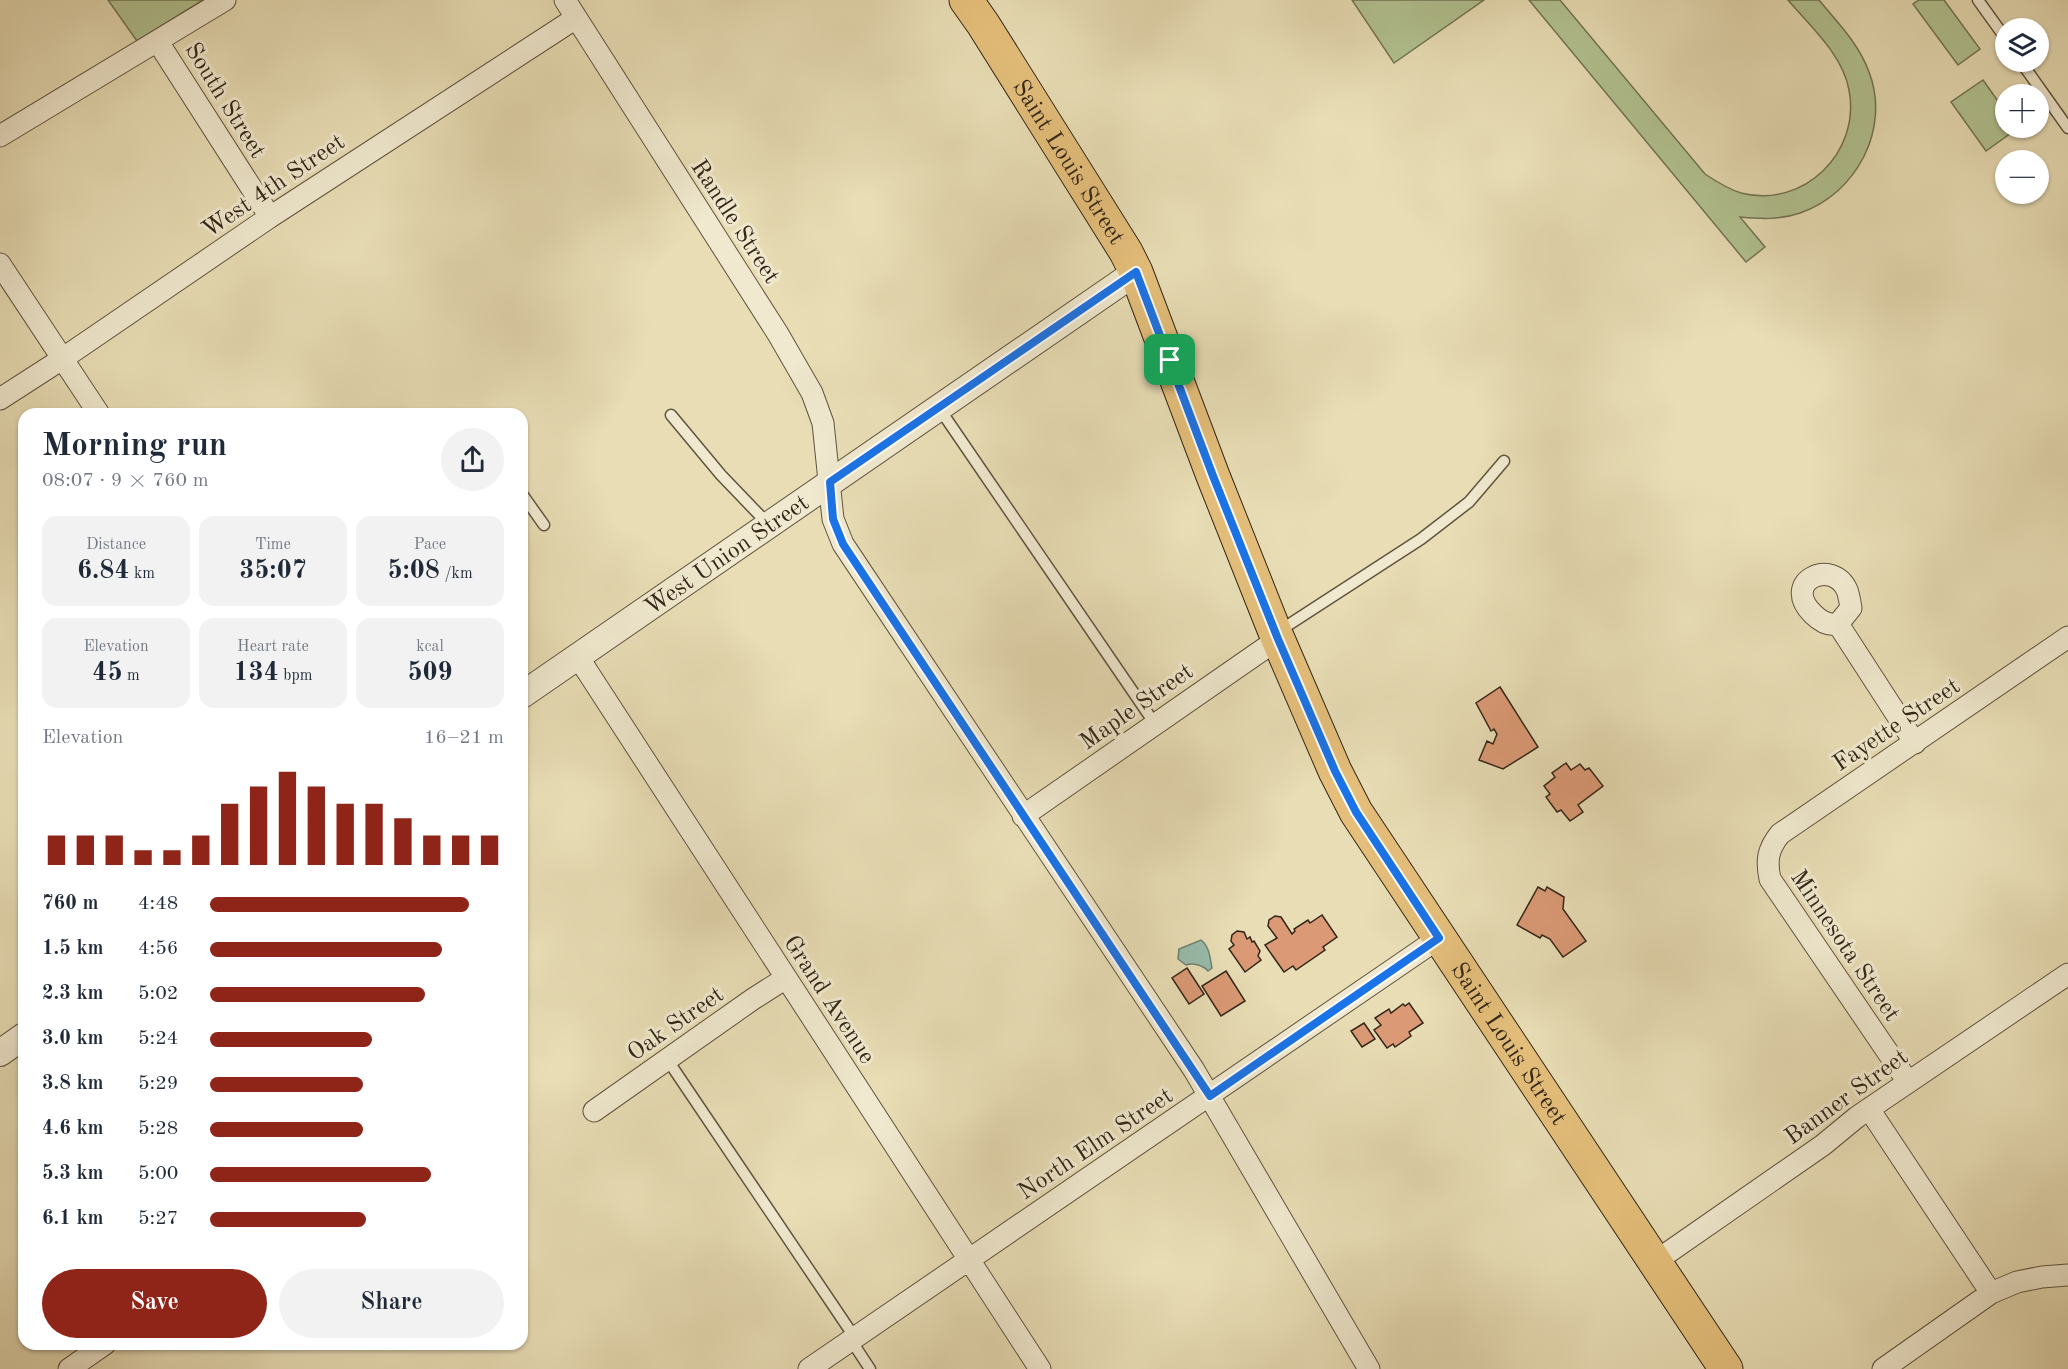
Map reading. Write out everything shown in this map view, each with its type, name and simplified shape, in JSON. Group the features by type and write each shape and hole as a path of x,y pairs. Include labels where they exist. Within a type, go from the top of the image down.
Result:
{"main road":[{"name":"Saint Louis Street","path":"966,0 1002,53 1126,252 1136,272 1213,476 1277,635 1335,771 1356,812 1726,1369"}],"street":[{"path":"0,136 225,0"},
{"name":"West 4th Street","path":"0,399 270,217 571,9"},
{"name":"Randle Street","path":"571,9 778,334 812,393 823,423 833,519 843,544 1210,1096 1369,1369"},
{"name":"South Street","path":"158,42 270,217"},
{"path":"0,264 95,408"},
{"name":"West Union Street","path":"528,691 1136,272"},
{"path":"1838,624 1915,743"},
{"name":"Maple Street","path":"1023,816 1277,635"},
{"name":"Fayette Street","path":"1767,864 1771,846 1780,834 2068,637"},
{"name":"Grand Avenue","path":"578,657 1040,1369"},
{"name":"Minnesota Street","path":"1767,864 1770,879 1908,1082"},
{"name":"North Elm Street","path":"809,1369 1439,938"},
{"name":"Banner Street","path":"1656,1261 1822,1145 1869,1109 2068,974"},
{"name":"Oak Street","path":"594,1111 786,978"},
{"path":"0,1053 18,1040"},
{"path":"1869,1109 1991,1293"},
{"path":"1883,1369 1991,1293 2017,1282 2068,1275"},
{"path":"69,1369 96,1350"}],"lane":[{"path":"1978,0 1995,24"},
{"path":"2028,72 2068,128"},
{"path":"939,408 1155,724"},
{"path":"671,415 721,475 769,525"},
{"path":"1277,635 1281,630 1421,539 1468,502 1504,460"},
{"path":"528,502 544,525"},
{"path":"667,1059 853,1339 870,1369"}],"shaded area":[{"path":"108,0 203,0 137,41"},
{"path":"1352,0 1484,0 1394,63"},
{"path":"1529,0 1560,0 1705,174 1741,193 1764,196 1786,192 1806,184 1823,171 1837,154 1846,134 1850,113 1846,77 1825,42 1788,0 1819,0 1854,43 1869,72 1875,94 1875,115 1872,137 1864,157 1838,191 1820,204 1785,217 1740,217 1765,247 1746,262"},
{"path":"1919,0 1944,0 1980,49 1958,65 1913,4"},
{"path":"1983,80 1995,97 1995,138 2004,138 1986,151 1951,102"},
{"path":"1201,940 1210,957 1212,968 1208,971 1198,965 1186,965 1178,959 1179,949"}],"building":[{"path":"1500,687 1538,747 1503,769 1479,760 1487,741 1493,744 1497,734 1494,729 1491,731 1476,703"},
{"path":"1566,763 1571,770 1580,764 1585,770 1589,768 1603,786 1578,805 1583,812 1570,821 1561,810 1557,812 1546,797 1550,794 1544,786 1555,777 1552,773"},
{"path":"1538,887 1545,891 1547,887 1564,897 1563,909 1586,941 1563,957 1550,939 1542,935 1540,938 1517,925"},
{"path":"1322,915 1337,937 1323,947 1325,950 1296,970 1293,966 1284,972 1265,945 1277,938 1268,926 1269,920 1275,916 1281,917 1292,934 1294,929 1308,920 1310,923"},
{"path":"1237,931 1244,932 1247,939 1250,937 1260,951 1258,956 1261,960 1245,972 1229,949 1234,945 1231,941 1232,935"},
{"path":"1187,968 1204,994 1189,1004 1172,978"},
{"path":"1226,971 1245,1001 1221,1016 1202,986"},
{"path":"1409,1003 1423,1023 1409,1032 1411,1036 1395,1047 1393,1044 1387,1048 1374,1030 1381,1025 1375,1018 1389,1009 1391,1013 1403,1004 1405,1006"},
{"path":"1364,1023 1375,1039 1362,1047 1351,1031"}],"route":[{"path":"1136,272 1170,360 1278,639 1335,771 1356,812 1439,938 1210,1096 843,544 833,519 830,482 1136,272"}]}
